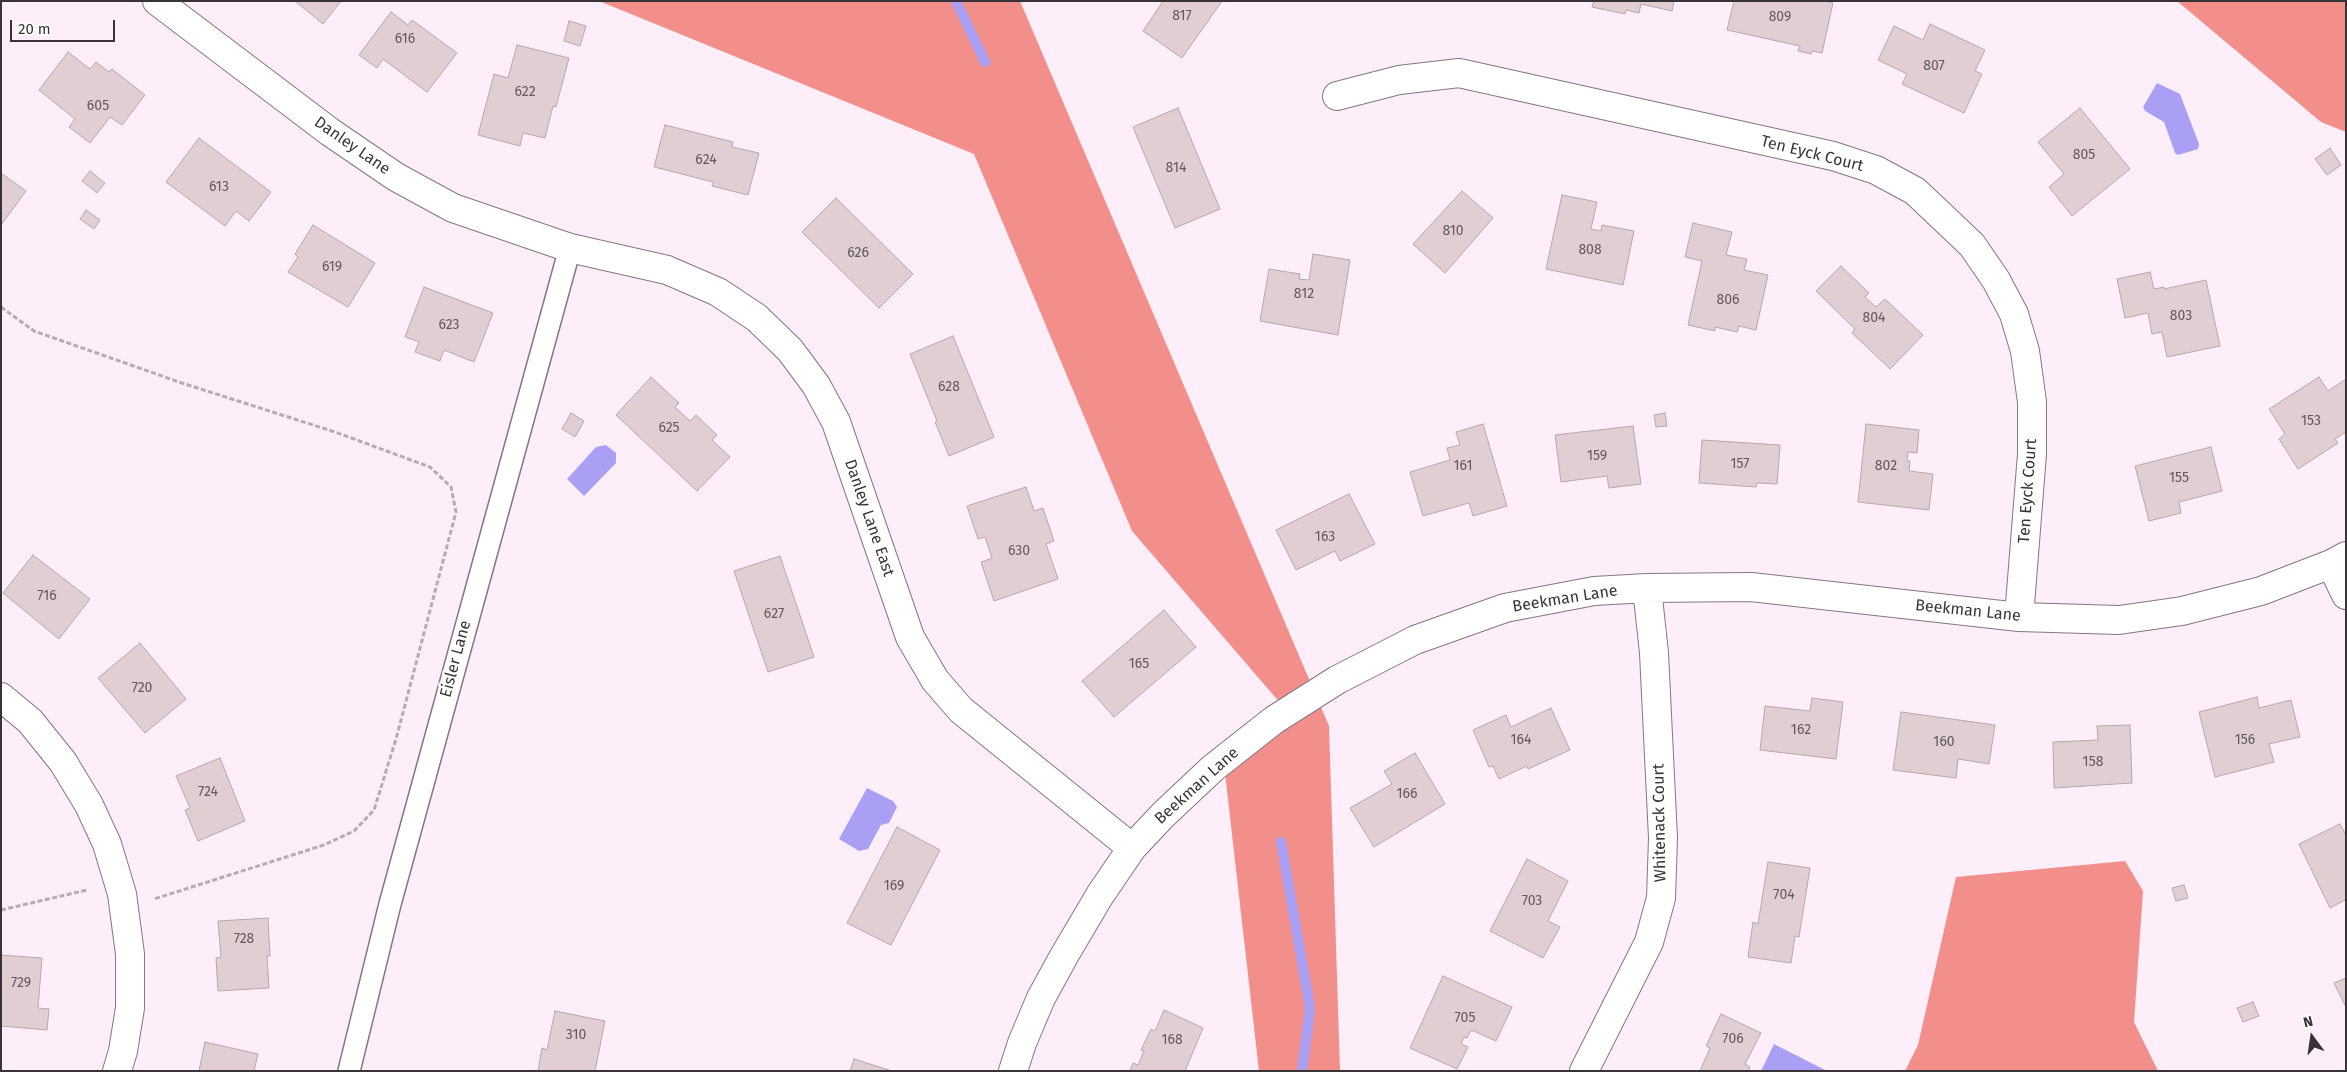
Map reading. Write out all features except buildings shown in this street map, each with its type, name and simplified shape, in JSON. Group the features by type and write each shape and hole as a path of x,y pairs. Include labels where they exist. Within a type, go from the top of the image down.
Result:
{"street":[{"name":"Danley Lane","path":"157,1 330,132 396,177 453,208 570,248"},
{"name":"Ten Eyck Court","path":"1337,96 1398,80 1459,73 1833,156 1876,170 1915,191 1972,245 1996,280 2014,314 2025,351 2032,402 2032,454 2019,617"},
{"name":"Danley Lane East","path":"570,248 666,270 718,292 757,318 790,350 816,385 836,422 910,637 935,680 961,710 1132,848"},
{"name":"Beekman Lane","path":"1013,1071 1022,1043 1041,998 1100,895 1132,848 1163,815 1213,768 1274,720 1337,680 1415,640 1504,608 1594,591 1647,588 1751,587 2019,617 2119,620 2182,611 2261,591 2338,560"},
{"path":"2338,560 2346,595"},
{"name":"Whitenack Court","path":"1584,1071 1649,942 1661,898 1663,838 1654,653 1647,588"},
{"path":"1,697 30,721 63,762 89,805 107,844 122,894 130,954 130,1008 117,1071"}],"lane":[{"name":"Eisler Lane","path":"349,1071 390,904 570,248"}],"path":[{"path":"1,307 34,331 182,383 335,432 430,467 451,487 456,512 396,740 374,810 354,831 324,845 148,900"},
{"path":"1,910 95,889"}],"shaded area":[{"path":"599,1 1020,1 1329,726 1340,1071 1259,1071 1225,773 1294,719 1132,531 974,154"},
{"path":"2177,1 2346,1 2346,132 2321,122"},
{"path":"2157,83 2180,94 2199,144 2198,149 2178,155 2175,153 2164,122 2145,111 2143,107"},
{"path":"606,445 616,453 616,463 584,496 567,479 596,447"},
{"path":"867,788 893,801 897,807 889,823 881,825 868,849 859,851 839,839"},
{"path":"2125,861 2143,891 2134,1022 2158,1071 1905,1071 1918,1045 1956,877"},
{"path":"1774,1044 1827,1071 1761,1071"}],"waterway":[{"path":"956,1 985,62"},
{"path":"1281,842 1310,1008 1302,1071"}]}
